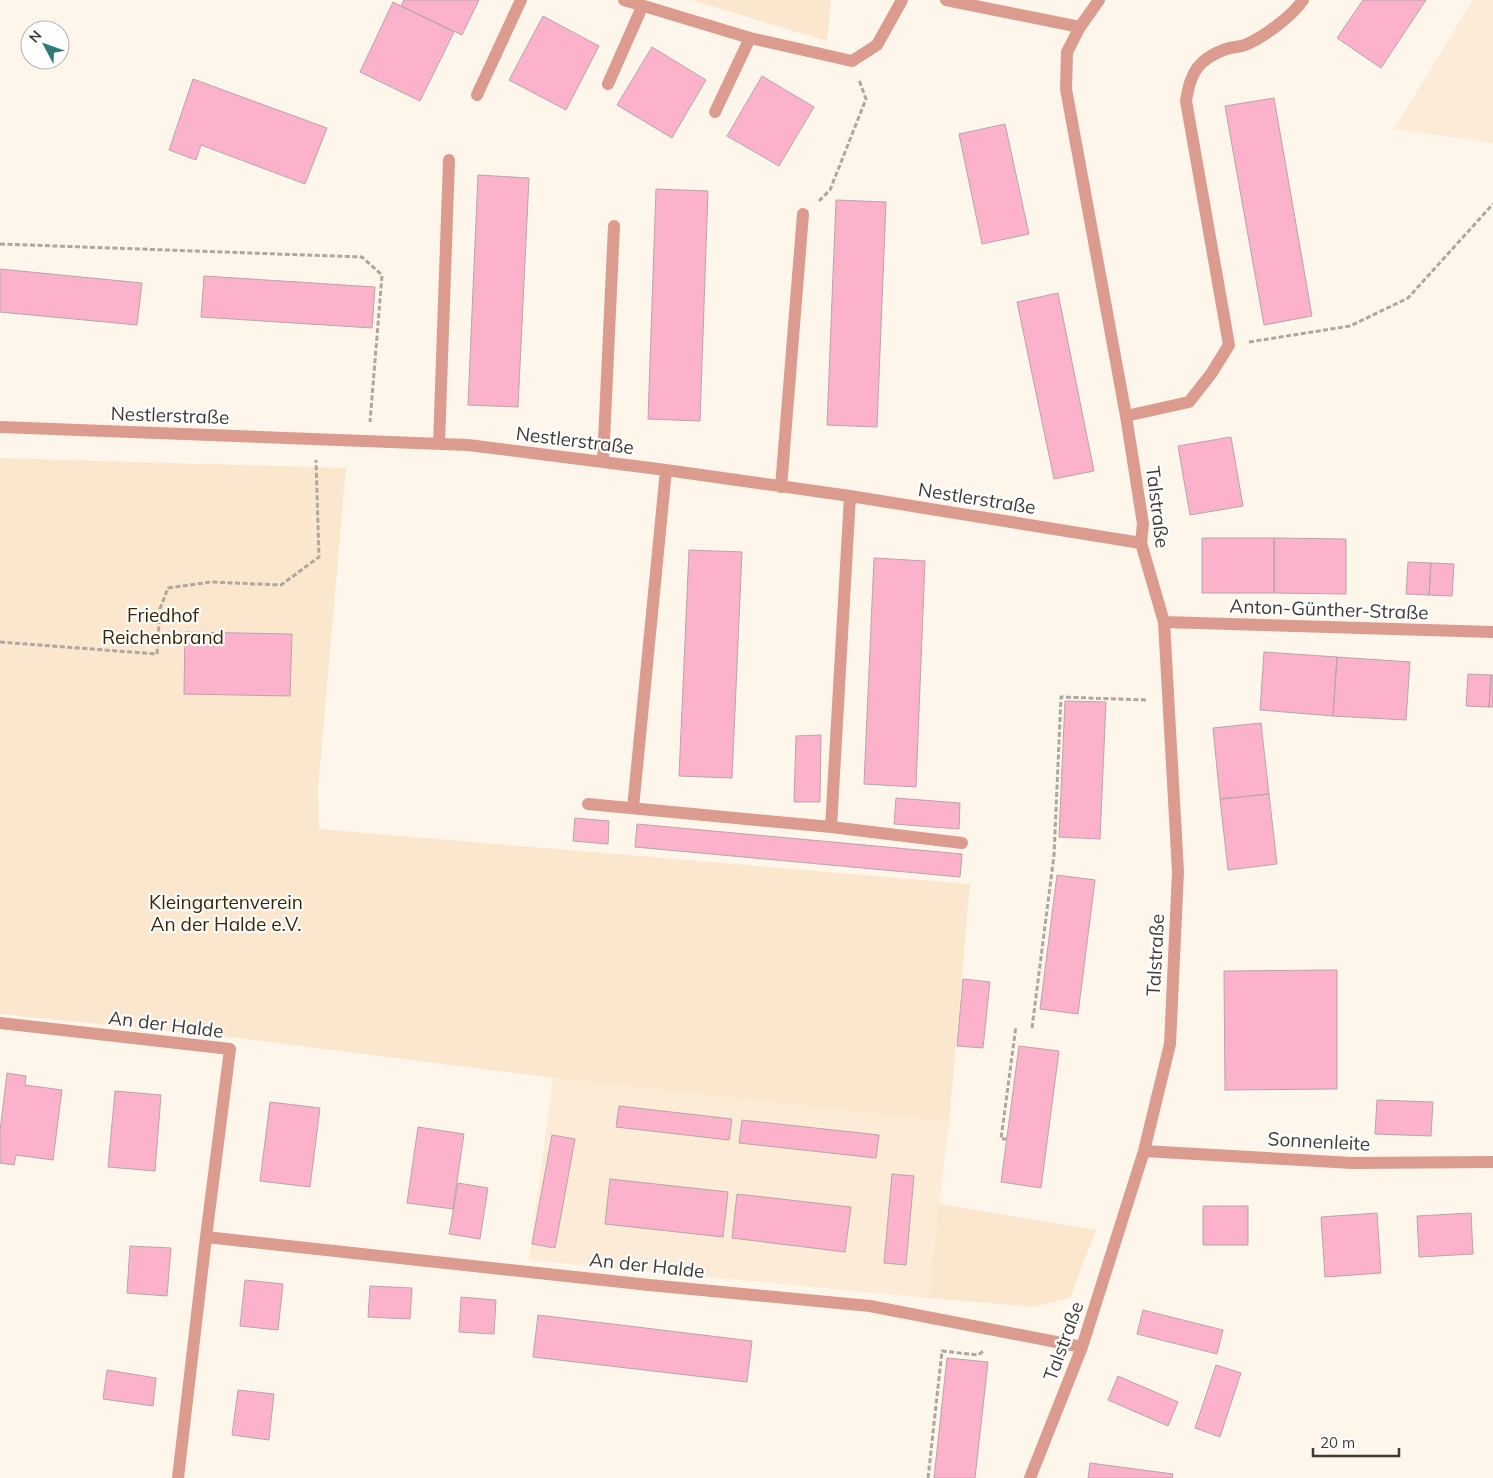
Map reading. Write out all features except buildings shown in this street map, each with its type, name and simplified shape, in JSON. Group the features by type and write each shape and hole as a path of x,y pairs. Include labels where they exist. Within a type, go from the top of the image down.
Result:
{"street":[{"path":"477,94 521,0"},
{"path":"624,0 642,7 750,38 852,61 877,45 902,0"},
{"path":"946,0 1080,27"},
{"name":"Talstraße","path":"1030,1478 1082,1347 1144,1150 1170,1044 1178,872 1164,622 1141,544 1143,524 1126,416 1066,89 1067,52 1080,27 1099,0"},
{"path":"1126,416 1189,402 1211,374 1229,345 1186,101 1188,82 1200,62 1226,49 1245,45 1280,24 1303,0"},
{"path":"608,84 642,7"},
{"path":"715,112 750,38"},
{"path":"438,443 449,160"},
{"path":"781,487 803,214"},
{"path":"603,462 614,226"},
{"name":"Nestlerstraße","path":"0,427 468,445 850,496 1141,544"},
{"path":"633,808 666,470"},
{"path":"831,828 850,496"},
{"name":"Anton-Günther-Straße","path":"1164,622 1493,632"},
{"path":"588,804 962,843"},
{"name":"An der Halde","path":"0,1023 230,1049 178,1478"},
{"name":"Sonnenleite","path":"1144,1150 1352,1163 1493,1162"},
{"name":"An der Halde","path":"206,1237 649,1285 870,1306 1082,1347"}],"path":[{"path":"803,214 830,190 866,99 852,61"},
{"path":"1229,345 1350,326 1408,298 1493,204"},
{"path":"0,244 362,257 382,275 369,440"},
{"path":"0,642 157,654 160,609 168,588 211,582 281,584 319,557 315,439"},
{"path":"1032,1028 1047,915 1059,798 1061,697 1168,700"},
{"path":"1047,915 1052,916"},
{"path":"1040,970 1045,970"},
{"path":"1006,1139 1001,1139 1016,1026"},
{"path":"1008,1085 1014,1086"},
{"path":"928,1478 942,1351 978,1355 992,1345 1001,1331"},
{"path":"937,1396 943,1397"},
{"path":"931,1454 936,1455"}],"shaded area":[{"path":"1473,0 1493,0 1493,143 1394,129"},
{"path":"553,1078 949,1122 929,1298 529,1260"}],"green space":[{"path":"691,0 831,0 827,41"},
{"name":"Kleingartenverein An der Halde e.V.","path":"0,458 346,468 318,789 319,829 970,884 949,1122 553,1078 247,1039 0,1014"},
{"path":"939,1204 1096,1230 1070,1298 1034,1307 929,1298"}],"park label":[{"name":"Friedhof Reichenbrand","path":"163,626"}]}
